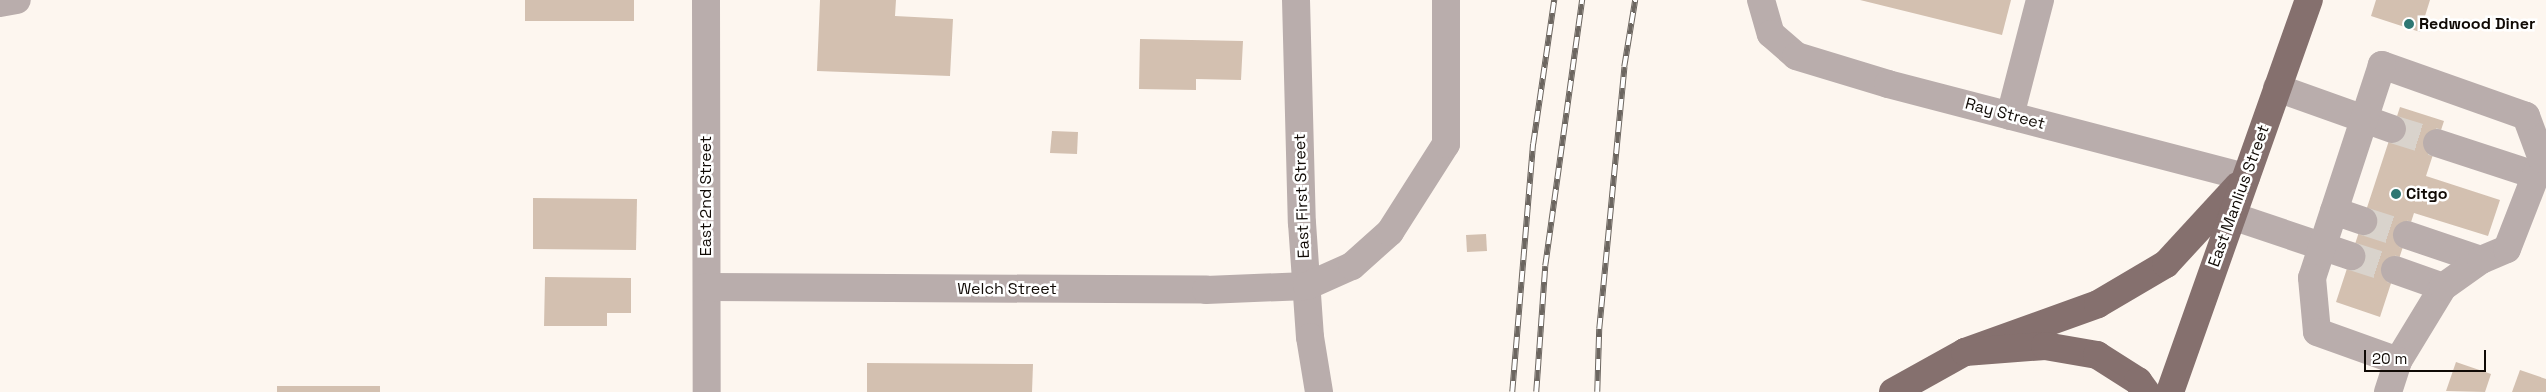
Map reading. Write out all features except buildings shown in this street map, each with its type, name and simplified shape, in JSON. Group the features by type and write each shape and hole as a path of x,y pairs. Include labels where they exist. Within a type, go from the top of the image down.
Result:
{"main road":[{"name":"East Manlius Street","path":"2170,392 2309,0"},
{"path":"1893,392 1965,352 2098,304 2166,264 2246,177"},
{"path":"1965,352 2045,346 2096,355 2138,381 2146,392"}],"street":[{"path":"0,3 18,0"},
{"name":"East 2nd Street","path":"706,0 707,392"},
{"name":"East First Street","path":"1296,0 1307,286 1319,392"},
{"path":"1307,286 1352,266 1390,232 1446,144 1446,0"},
{"name":"Ray Street","path":"1761,0 1772,34 1796,56 2010,116 2246,177"},
{"path":"2010,116 2040,0"},
{"path":"2388,392 2398,361 2443,287 2481,260 2507,249 2542,159 2526,116 2382,65 2312,278 2317,332 2398,361"},
{"path":"2277,88 2392,129"},
{"path":"2437,143 2535,175"},
{"path":"2334,211 2363,221"},
{"path":"2232,216 2351,256"},
{"path":"2407,235 2481,260"},
{"path":"2395,270 2443,287"},
{"name":"Welch Street","path":"706,287 1206,290 1307,286"}],"tunnel":[{"path":"2392,129 2437,143"},
{"path":"2363,221 2407,235"},
{"path":"2351,256 2395,270"}],"railway":[{"path":"1512,392 1533,144 1554,0"},
{"path":"1536,392 1545,266 1582,0"},
{"path":"1597,392 1599,329 1624,67 1635,0"}],"place":[{"name":"Redwood Diner","path":"2409,24"},
{"name":"Citgo","path":"2396,194"}]}
